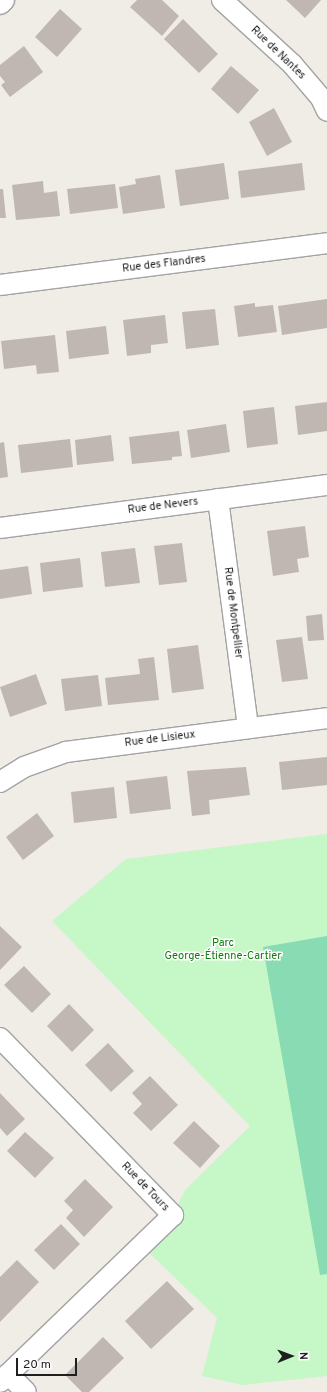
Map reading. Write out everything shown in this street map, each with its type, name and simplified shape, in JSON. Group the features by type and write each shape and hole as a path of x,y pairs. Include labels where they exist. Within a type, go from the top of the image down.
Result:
{"street":[{"path":"0,4 4,0"},
{"name":"Rue de Nantes","path":"222,0 292,64 321,98 327,111"},
{"name":"Rue des Flandres","path":"0,285 327,243"},
{"name":"Rue de Nevers","path":"0,528 327,486"},
{"name":"Rue de Montpellier","path":"218,499 248,728"},
{"name":"Rue de Lisieux","path":"0,782 24,767 66,752 327,718"},
{"name":"Rue de Tours","path":"0,1038 173,1215 4,1378"},
{"path":"4,1378 26,1392"}],"green space":[{"name":"Parc George-Étienne-Cartier","path":"327,834 327,1376 243,1385 202,1376 217,1318 141,1245 173,1215 185,1190 250,1126 52,921 126,859"},
{"path":"327,936 327,1274 320,1275 263,947"}],"building":[{"path":"137,0 162,0 179,16 162,36 130,7"},
{"path":"286,0 321,0 305,18"},
{"path":"60,9 82,29 57,57 35,37"},
{"path":"183,19 218,54 199,73 164,39"},
{"path":"24,46 43,72 10,97 1,85 5,82 0,76 0,65"},
{"path":"231,66 259,90 238,114 211,89"},
{"path":"274,108 292,142 267,156 249,122"},
{"path":"224,163 229,199 180,206 175,170"},
{"path":"302,163 305,190 241,198 238,171"},
{"path":"160,175 165,208 123,214 119,187 136,184 135,179"},
{"path":"43,181 44,193 57,191 60,216 16,220 12,185"},
{"path":"115,184 118,208 70,214 67,189"},
{"path":"0,189 3,189 6,218 0,218"},
{"path":"327,299 327,328 282,335 278,306"},
{"path":"255,303 255,307 273,305 277,332 238,337 234,306"},
{"path":"215,309 219,345 186,349 182,312"},
{"path":"165,315 168,343 151,345 151,353 127,356 123,320"},
{"path":"106,326 109,354 69,359 66,331"},
{"path":"55,335 59,372 37,374 36,365 4,369 1,341"},
{"path":"327,402 327,431 298,435 295,406"},
{"path":"274,407 278,444 247,448 243,411"},
{"path":"226,424 230,452 191,458 187,430"},
{"path":"179,431 182,456 172,457 172,460 132,464 129,437"},
{"path":"111,435 114,461 77,465 75,440"},
{"path":"70,439 73,467 21,473 18,445"},
{"path":"4,442 8,477 0,478 0,443"},
{"path":"305,526 309,557 297,559 299,572 273,576 267,531"},
{"path":"182,543 187,582 159,585 154,546"},
{"path":"135,548 140,583 105,587 101,552"},
{"path":"80,558 83,587 43,592 40,563"},
{"path":"28,566 32,594 0,599 0,570"},
{"path":"322,614 324,640 308,641 306,616"},
{"path":"302,637 308,679 282,682 276,640"},
{"path":"198,645 204,689 172,693 167,649"},
{"path":"154,657 159,700 108,705 105,678 140,674 138,659"},
{"path":"36,674 47,704 10,717 0,687"},
{"path":"98,675 102,706 65,711 61,679"},
{"path":"327,757 327,785 282,790 279,762"},
{"path":"246,767 250,795 209,800 210,814 192,816 187,771"},
{"path":"167,776 171,809 130,814 126,781"},
{"path":"114,787 117,818 74,823 71,792"},
{"path":"37,813 54,836 23,860 6,837"},
{"path":"0,926 22,947 0,970"},
{"path":"24,966 51,994 32,1013 4,985"},
{"path":"69,1004 94,1030 72,1052 47,1026"},
{"path":"108,1043 134,1071 111,1092 85,1065"},
{"path":"150,1076 178,1105 151,1131 133,1113 142,1104 132,1093"},
{"path":"0,1093 25,1119 7,1136 0,1128"},
{"path":"194,1121 220,1146 200,1168 173,1143"},
{"path":"25,1132 54,1158 35,1178 7,1151"},
{"path":"85,1179 113,1207 84,1237 66,1218 73,1210 64,1201"},
{"path":"61,1224 80,1244 54,1270 34,1250"},
{"path":"17,1260 39,1282 0,1322 0,1277"},
{"path":"167,1281 194,1309 151,1349 125,1321"},
{"path":"103,1337 124,1358 89,1392 82,1392 65,1375"}]}
